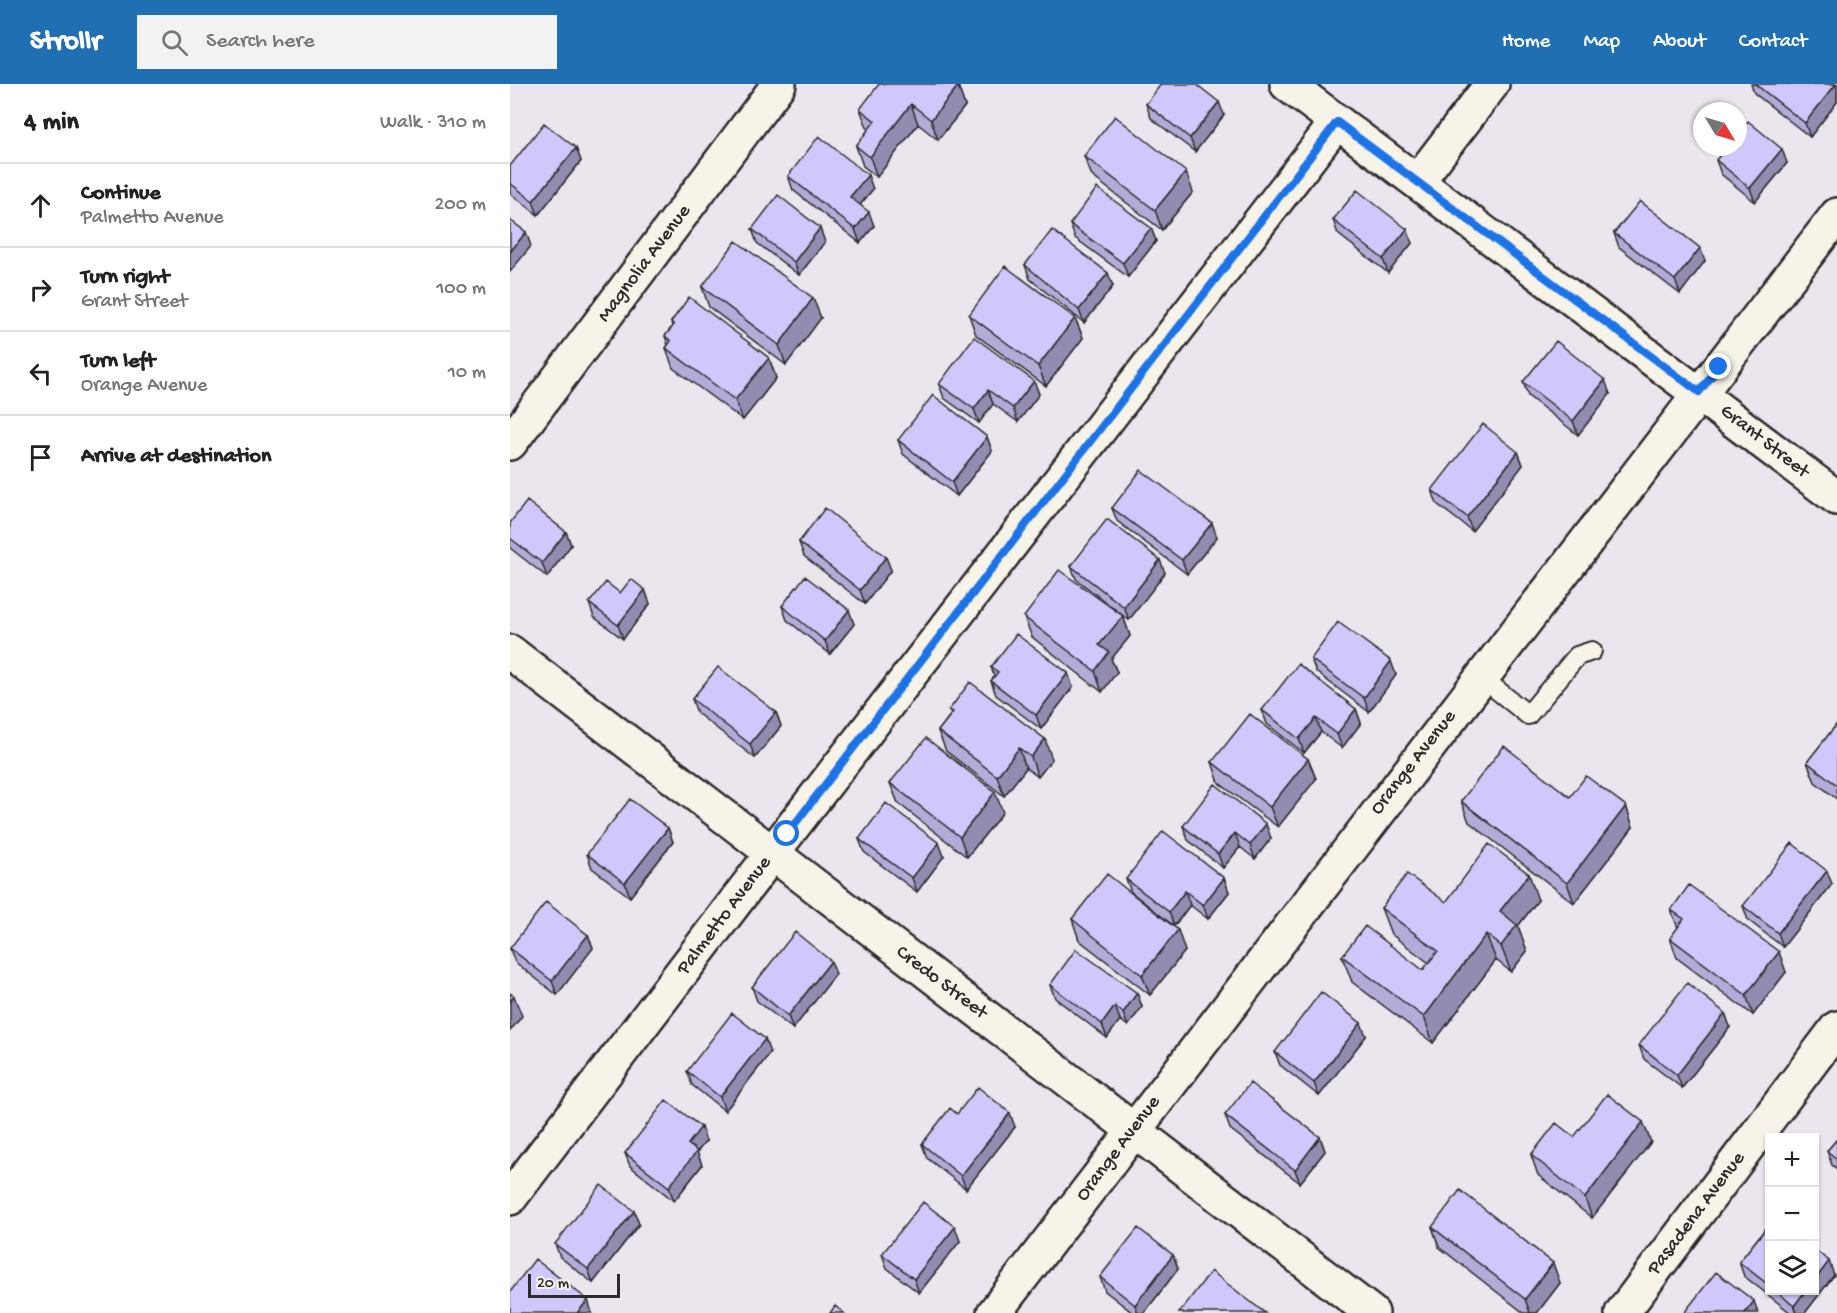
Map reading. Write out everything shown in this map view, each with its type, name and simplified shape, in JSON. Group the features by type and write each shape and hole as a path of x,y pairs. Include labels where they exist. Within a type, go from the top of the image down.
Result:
{"street":[{"name":"Magnolia Avenue","path":"510,443 779,84"},
{"name":"Grant Street","path":"1287,84 1837,498"},
{"path":"1417,182 1492,84"},
{"name":"Palmetto Avenue","path":"510,1198 772,854 1337,122"},
{"name":"Orange Avenue","path":"994,1313 1480,677 1837,215"},
{"name":"Credo Street","path":"510,652 1372,1313"},
{"name":"Pasadena Avenue","path":"1622,1313 1837,1028"}],"lane":[{"path":"1480,677 1528,715 1577,656 1592,651"}],"building":[{"path":"879,84 955,84 958,86 931,120 911,104 870,157 856,146 875,121 860,109"},
{"path":"1161,84 1196,84 1219,102 1190,138 1146,104"},
{"path":"1755,84 1836,84 1805,123"},
{"path":"1115,116 1186,172 1155,210 1084,156"},
{"path":"1747,122 1782,149 1750,188 1716,160 1719,156 1747,156"},
{"path":"544,123 576,148 533,201 510,183 510,166"},
{"path":"819,136 868,175 850,197 869,212 855,229 788,176"},
{"path":"1097,188 1151,228 1123,263 1070,224"},
{"path":"1357,190 1407,229 1383,259 1333,220"},
{"path":"778,195 820,228 794,262 752,229"},
{"path":"1640,201 1700,248 1675,280 1614,233"},
{"path":"510,220 526,232 510,252"},
{"path":"1052,230 1108,273 1079,310 1025,265"},
{"path":"736,241 813,298 779,345 702,287"},
{"path":"1005,266 1075,318 1038,366 969,315"},
{"path":"689,297 769,358 735,400 666,348 671,341 665,336 674,325 671,322"},
{"path":"974,337 1034,381 1013,408 988,390 974,409 939,384"},
{"path":"1556,341 1605,380 1573,421 1523,382"},
{"path":"933,395 987,437 952,482 898,440"},
{"path":"1483,424 1518,452 1467,517 1432,490"},
{"path":"1141,470 1212,523 1182,560 1112,508"},
{"path":"527,501 566,532 542,563 510,538 510,523"},
{"path":"825,508 886,557 860,590 799,542"},
{"path":"1107,519 1160,560 1124,607 1071,566"},
{"path":"1059,570 1123,616 1099,645 1109,652 1095,671 1024,617"},
{"path":"805,576 849,610 825,641 782,606"},
{"path":"631,579 645,590 618,625 589,603 606,582 620,593"},
{"path":"1338,622 1391,661 1364,698 1311,659"},
{"path":"1016,634 1068,673 1036,715 991,681 998,672 991,667"},
{"path":"1298,664 1356,709 1337,734 1316,718 1299,739 1262,710"},
{"path":"718,667 776,712 750,744 692,699"},
{"path":"970,682 1045,739 1031,757 1019,748 997,776 938,731 953,712 949,710"},
{"path":"1250,714 1308,759 1270,807 1212,762"},
{"path":"1837,724 1837,785 1807,762"},
{"path":"926,738 995,792 960,837 890,783"},
{"path":"1504,746 1570,797 1586,776 1626,806 1567,883 1461,801"},
{"path":"1215,784 1266,824 1250,845 1235,833 1218,854 1183,826"},
{"path":"630,799 668,828 625,883 587,854"},
{"path":"886,803 939,843 912,878 859,839"},
{"path":"1163,831 1224,878 1203,905 1185,891 1169,912 1126,879"},
{"path":"1792,843 1827,871 1778,933 1743,906"},
{"path":"1489,844 1529,874 1500,911 1517,925 1501,946 1486,934 1424,1017 1342,956 1365,926 1423,970 1438,951 1381,908 1407,874 1446,902"},
{"path":"1107,874 1178,930 1142,975 1072,919"},
{"path":"1689,885 1779,952 1746,995 1670,938 1684,919 1671,910"},
{"path":"546,902 588,935 552,981 510,948"},
{"path":"795,932 831,961 788,1016 752,987"},
{"path":"1076,949 1137,993 1123,1013 1115,1006 1102,1024 1050,985"},
{"path":"1687,983 1725,1013 1677,1075 1639,1045"},
{"path":"1321,992 1361,1023 1314,1083 1275,1052"},
{"path":"732,1013 765,1039 720,1097 687,1071"},
{"path":"1250,1083 1320,1137 1295,1170 1225,1115"},
{"path":"978,1087 1010,1113 961,1176 922,1144 950,1108 957,1114"},
{"path":"1607,1094 1643,1122 1585,1198 1531,1155 1556,1123 1574,1137"},
{"path":"666,1100 701,1127 688,1144 697,1151 669,1187 625,1153"},
{"path":"1837,1139 1837,1159 1827,1151"},
{"path":"601,1185 634,1211 588,1269 555,1244"},
{"path":"1460,1190 1553,1263 1525,1299 1432,1227"},
{"path":"923,1202 955,1227 914,1279 882,1254"},
{"path":"1138,1228 1173,1255 1135,1305 1100,1277"},
{"path":"1765,1229 1765,1282 1739,1262"},
{"path":"1819,1253 1829,1261 1819,1275"},
{"path":"535,1259 588,1300 577,1313 510,1313 510,1292"},
{"path":"1211,1271 1265,1313 1179,1313"},
{"path":"1716,1272 1754,1301 1745,1313 1684,1313"},
{"path":"1781,1295 1802,1295 1794,1306"},
{"path":"835,1306 844,1313 830,1313"}],"route":[{"path":"787,834 1337,122 1699,392 1719,367"}]}
